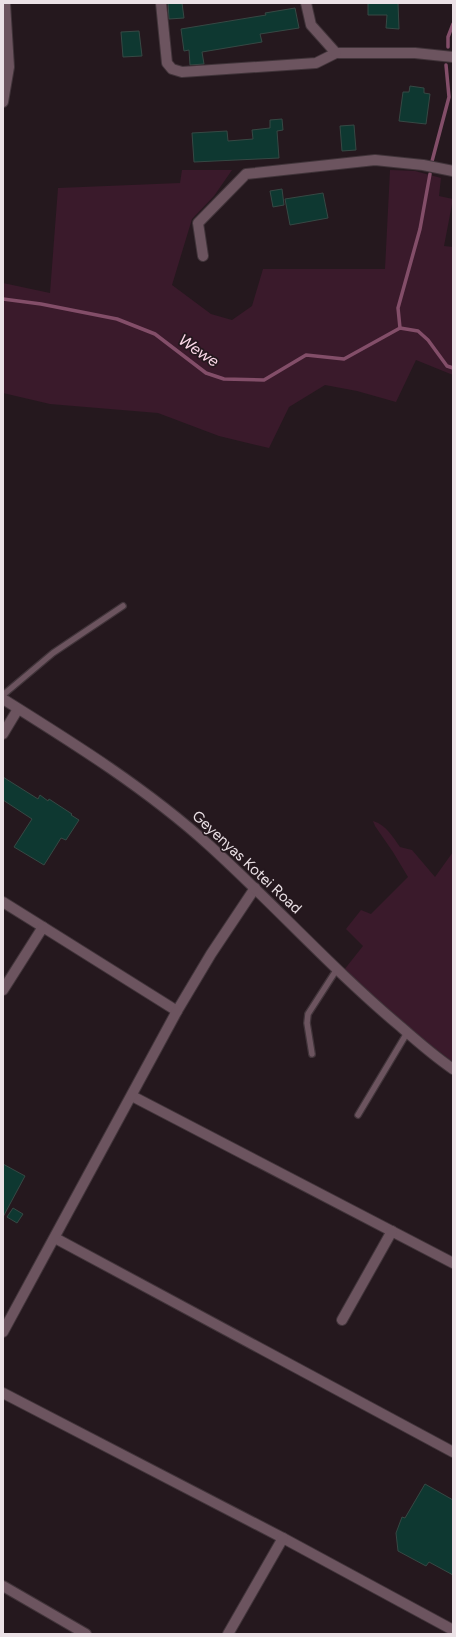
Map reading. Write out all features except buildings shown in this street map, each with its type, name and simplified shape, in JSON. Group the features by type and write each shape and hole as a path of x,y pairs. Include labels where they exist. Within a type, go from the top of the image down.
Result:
{"street":[{"path":"3,102 9,67 5,3"},
{"path":"161,3 168,63 172,69 182,72 316,63 336,53 415,53 453,57"},
{"path":"306,3 310,26 336,53"},
{"path":"203,256 198,223 246,174 376,160 415,164 453,171"},
{"name":"Geyenyas Kotei Road","path":"3,699 144,791 209,845 255,888 365,997 422,1046 453,1069"},
{"path":"3,734 18,709"},
{"path":"3,1332 177,1011 211,954 255,888"},
{"path":"3,902 177,1011"},
{"path":"3,990 43,927"},
{"path":"132,1096 453,1263"},
{"path":"342,1320 392,1231"},
{"path":"55,1238 453,1452"},
{"path":"3,1393 283,1538 453,1630"},
{"path":"228,1634 283,1538"},
{"path":"3,1586 86,1634"}],"lane":[{"path":"3,694 53,653 123,606"},
{"path":"312,1054 307,1023 308,1014 337,970"},
{"path":"358,1115 407,1033"}],"shaded area":[{"path":"182,170 232,170 214,196 192,219 172,285 211,314 232,320 252,306 263,269 385,269 390,170 415,171 441,178 439,196 453,199 444,246 453,247 453,375 416,360 396,402 357,391 325,385 289,407 269,448 219,436 158,413 50,404 3,393 3,283 50,293 58,188 180,183"},
{"path":"373,821 382,825 392,835 400,847 412,850 435,877 453,852 453,1062 388,1012 344,970 363,946 346,929 361,910 371,914 408,877"}],"waterway":[{"path":"448,47 448,37 453,24"},
{"path":"431,165 449,97 446,65"},
{"path":"400,328 398,308 420,229 430,174"},
{"name":"Wewe","path":"3,299 41,304 117,319 155,334 206,373 224,379 264,380 306,355 344,359 400,328 418,331 428,340 447,366 453,368"}]}
